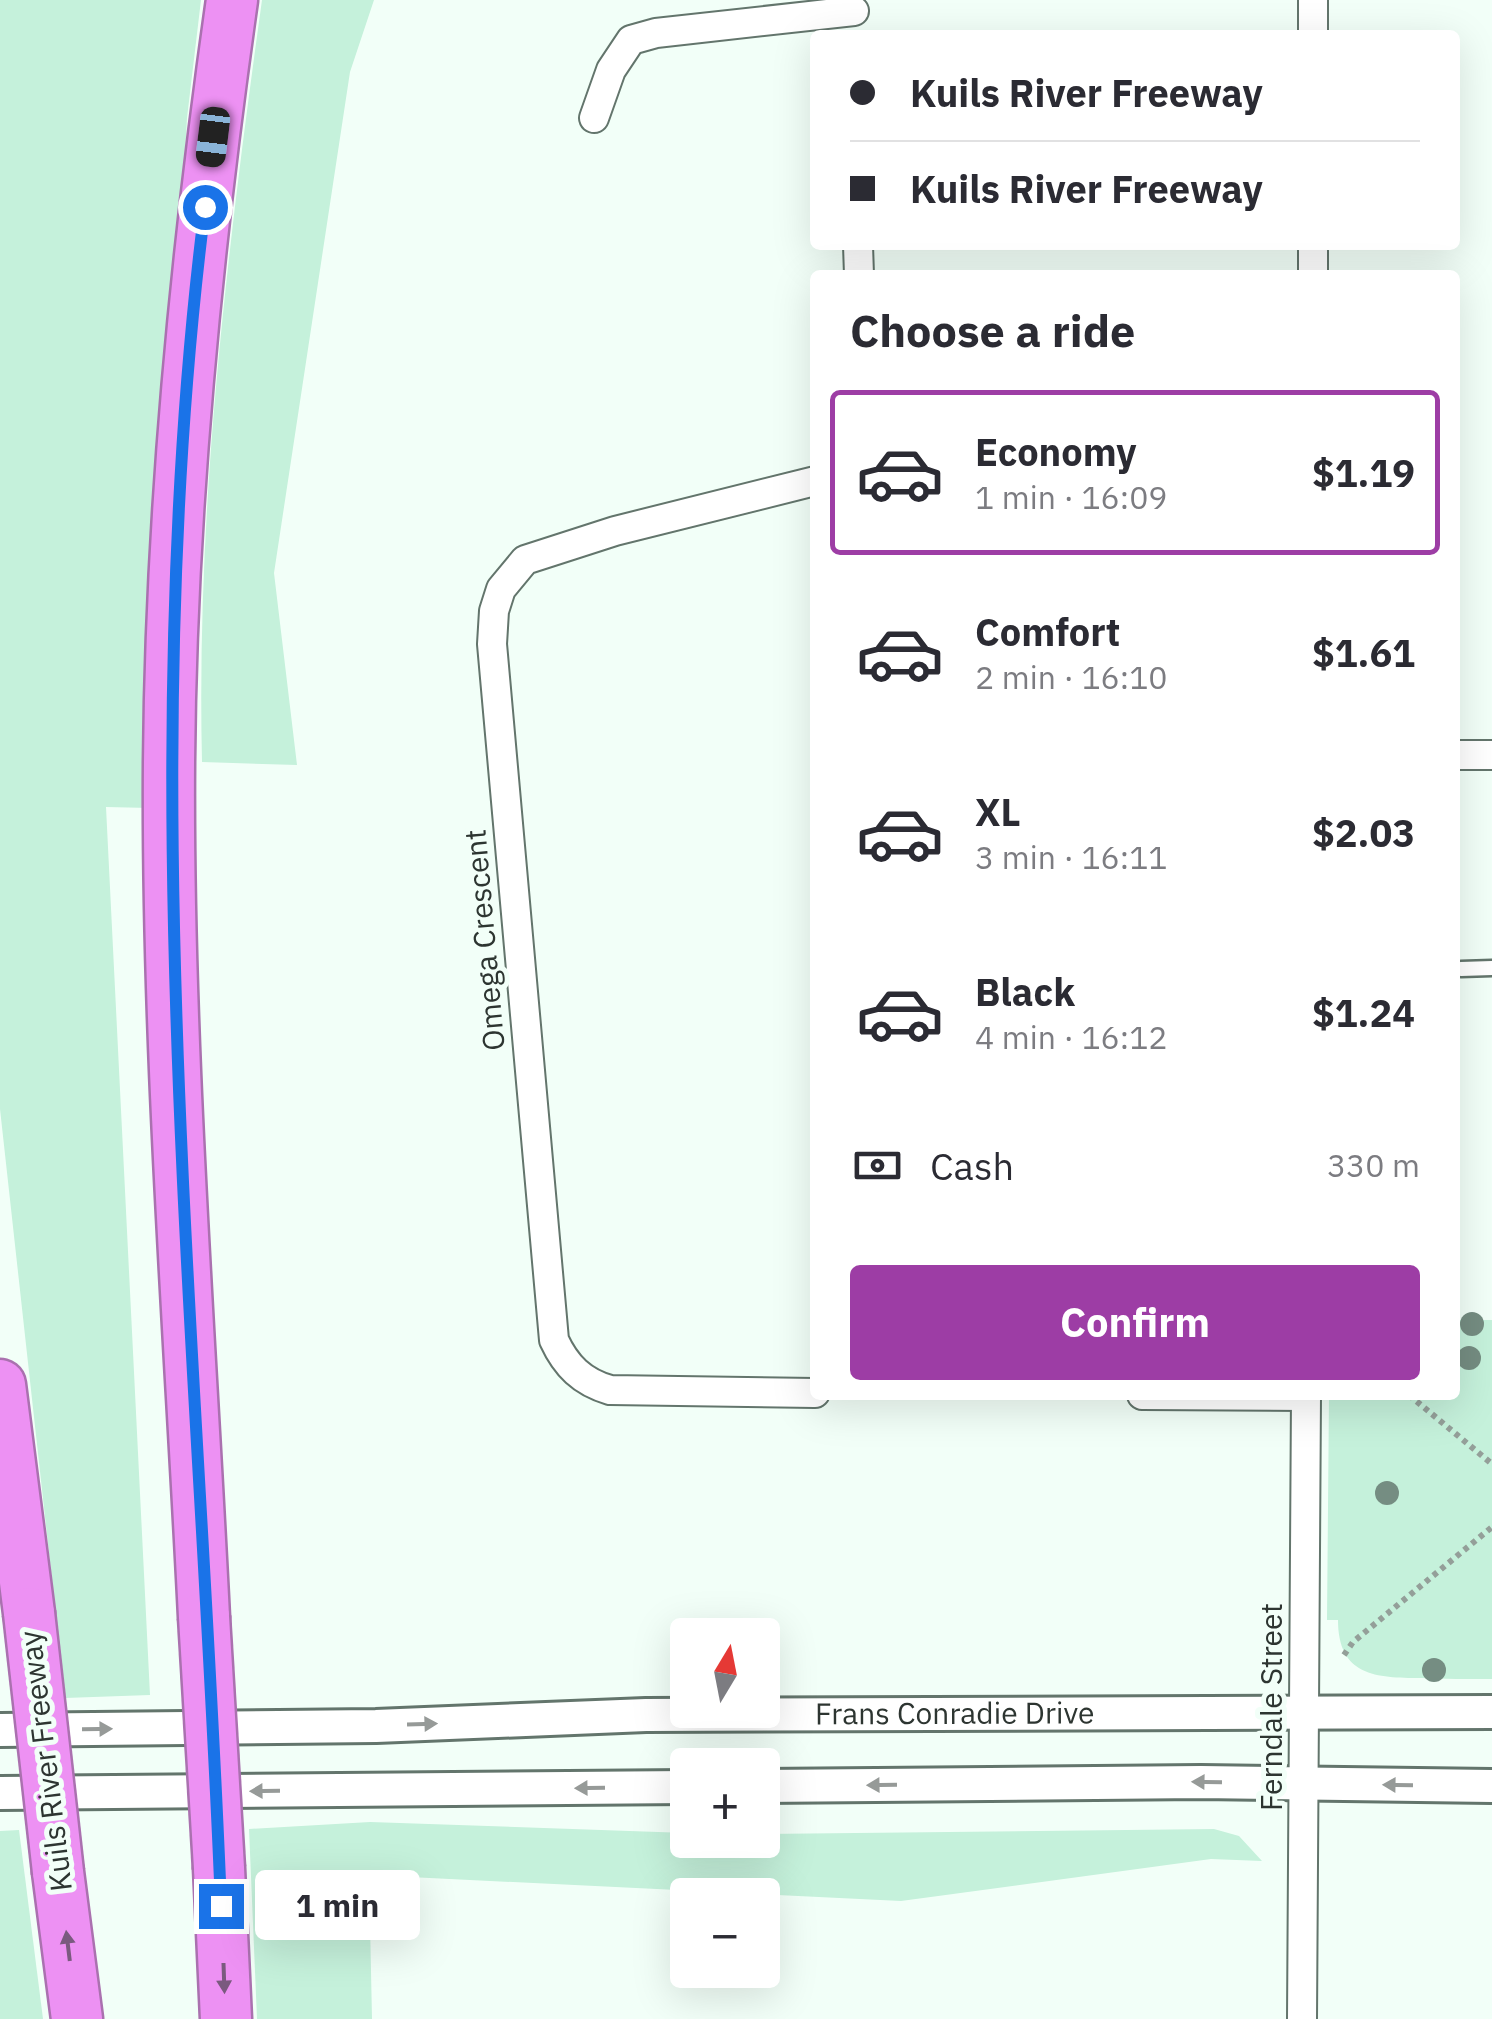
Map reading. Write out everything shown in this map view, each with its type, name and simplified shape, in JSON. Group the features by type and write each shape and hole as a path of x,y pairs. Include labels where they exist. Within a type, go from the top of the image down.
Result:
{"highway":[{"path":"226,2019 176,1066 170,762 174,606 194,296 232,0"},
{"name":"Kuils River Freeway","path":"0,1385 77,2019"}],"street":[{"path":"1313,0 1313,30"},
{"path":"594,118 612,70 631,40 656,34 855,15"},
{"name":"Omega Crescent","path":"810,482 615,531 525,560 501,589 494,611 492,644 554,1340 571,1368 595,1386 610,1390 810,1393"},
{"path":"1460,755 1492,755"},
{"name":"Ferndale Street","path":"1302,2019 1306,1400"},
{"name":"Frans Conradie Drive","path":"0,1730 376,1726 646,1716 1492,1712"},
{"path":"780,1786 1200,1782 1492,1786"},
{"path":"0,1793 670,1787"}],"lane":[{"path":"1461,969 1492,968"}],"path":[{"path":"1415,1400 1492,1464"},
{"path":"1344,1656 1353,1642 1492,1528"}],"green space":[{"path":"0,0 201,0 187,118 150,808 106,807 150,1695 65,1698 0,1109"},
{"path":"262,0 374,0 350,72 274,573 297,765 202,762 201,667 209,476 226,285"},
{"path":"1460,1320 1492,1320 1492,1679 1389,1677 1363,1670 1345,1653 1338,1620 1327,1620 1329,1400 1460,1400"},
{"path":"370,1822 670,1832 670,1858 780,1858 780,1834 1214,1829 1239,1836 1262,1861 1211,1859 901,1901 780,1895 780,1878 670,1878 670,1890 369,1875 372,2019 257,2019 249,1829"},
{"path":"19,1830 43,2019 0,2019 0,1831"}],"route":[{"path":"205,207 182,458 174,606 171,917 221,1906"}]}
